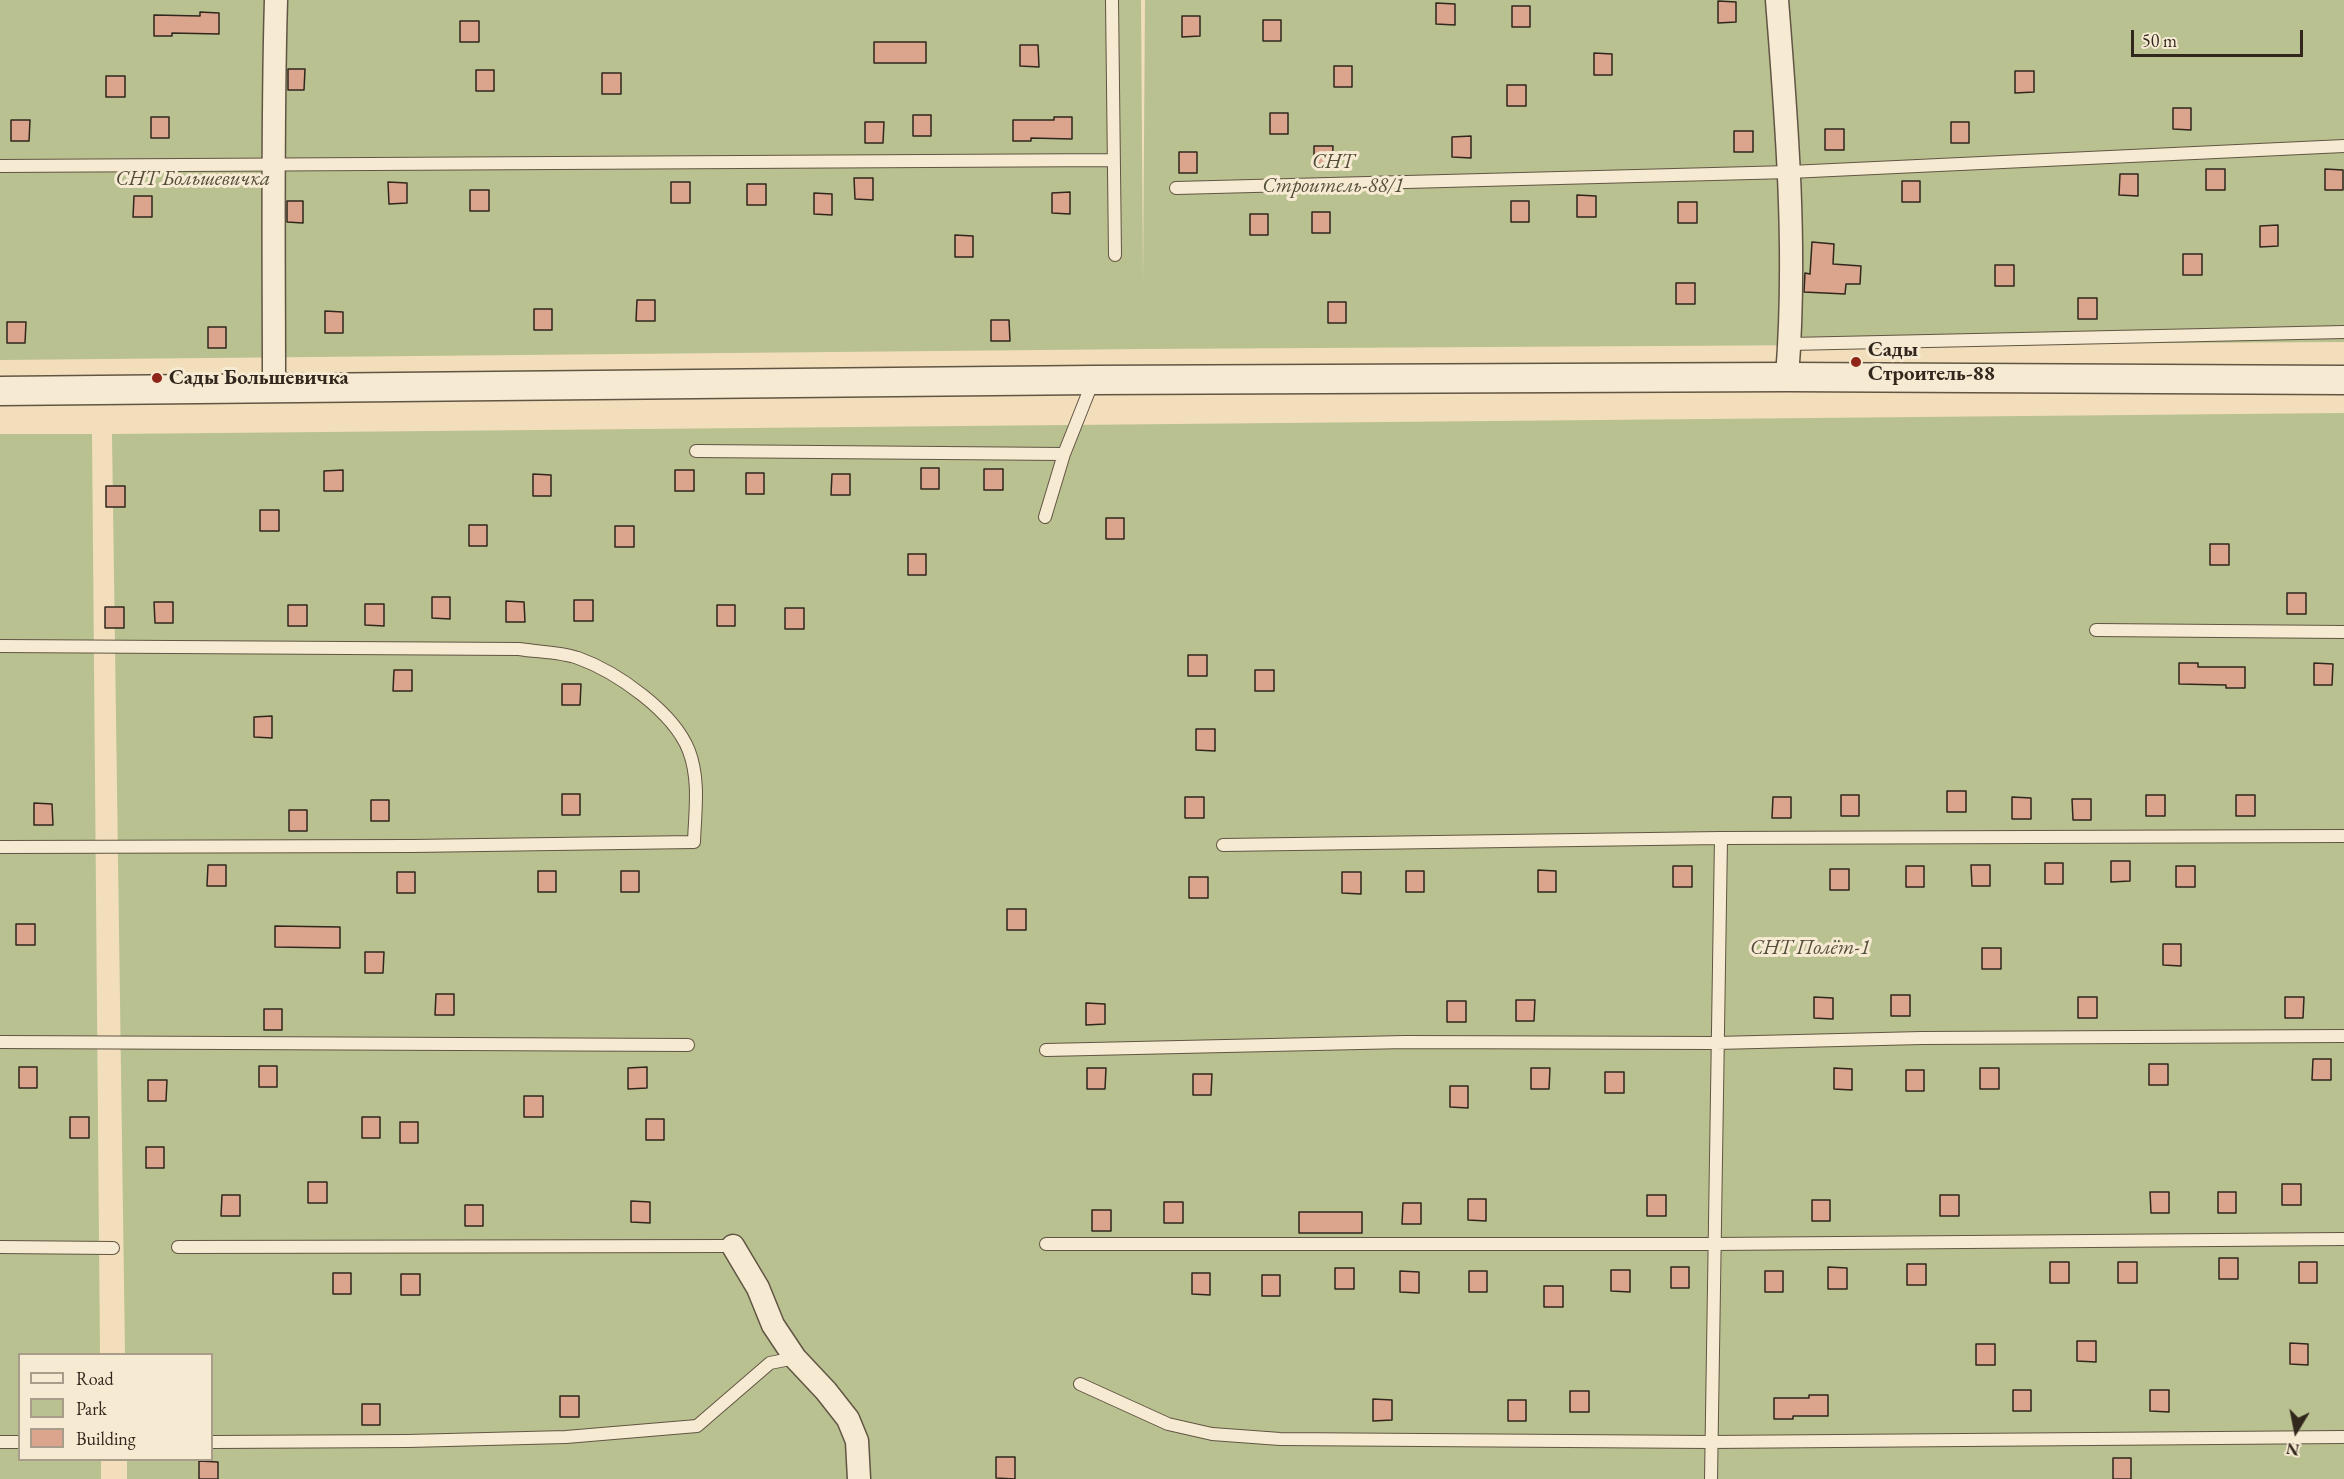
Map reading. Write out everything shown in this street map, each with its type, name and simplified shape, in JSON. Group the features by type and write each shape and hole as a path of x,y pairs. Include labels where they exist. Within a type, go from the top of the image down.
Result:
{"street":[{"path":"274,389 275,166 272,121 276,0"},
{"path":"1777,0 1790,172 1790,344 1787,377"},
{"path":"0,391 1093,380 1787,377 2344,380"},
{"path":"733,1246 758,1288 773,1324 795,1359 826,1390 848,1419 857,1441 859,1479"}],"lane":[{"path":"1112,0 1114,255"},
{"path":"1176,188 1790,172 2344,146"},
{"path":"0,166 1113,160"},
{"path":"1790,344 2344,332"},
{"path":"1045,517 1064,454 1093,380"},
{"path":"696,451 1064,454"},
{"path":"2096,630 2344,632"},
{"path":"0,645 519,649 576,657 604,669 670,719 689,750 697,787 694,842 0,847"},
{"path":"1223,845 1720,838 2344,836"},
{"path":"1712,1479 1720,838"},
{"path":"1046,1050 1405,1042 1716,1043 1934,1038 2344,1036"},
{"path":"0,1042 688,1044"},
{"path":"1046,1244 1714,1244 2344,1239"},
{"path":"178,1247 733,1246"},
{"path":"0,1247 113,1248"},
{"path":"213,1442 566,1437 697,1426 770,1363 795,1359"},
{"path":"1080,1384 1168,1424 1212,1434 1280,1439 1711,1442 2344,1437"},
{"path":"0,1442 18,1442"}],"green space":[{"path":"0,0 1141,0 1143,283 1145,0 2344,0 2344,342 1144,349 0,360"},
{"name":"СНТ Полёт-1","path":"2344,413 2344,1479 127,1479 127,1461 213,1461 213,1353 125,1353 112,434"},
{"path":"0,434 92,434 100,1353 18,1353 18,1461 101,1461 101,1479 0,1479"}],"building":[{"path":"1718,1 1736,2 1736,22 1718,23"},
{"path":"1436,3 1455,4 1455,25 1436,24"},
{"path":"1512,6 1530,6 1530,27 1512,27"},
{"path":"200,12 219,13 219,34 172,33 172,36 154,36 154,15 200,16"},
{"path":"1182,16 1200,16 1200,36 1182,37"},
{"path":"1263,20 1281,20 1281,41 1263,41"},
{"path":"460,21 479,21 479,42 460,42"},
{"path":"874,42 926,42 926,63 874,63"},
{"path":"1020,45 1038,45 1039,67 1020,66"},
{"path":"1594,53 1612,54 1612,75 1594,75"},
{"path":"1334,66 1352,66 1352,87 1334,87"},
{"path":"288,69 305,69 304,90 288,90"},
{"path":"476,70 494,70 494,91 476,91"},
{"path":"2015,71 2034,71 2034,92 2015,93"},
{"path":"602,73 621,73 621,94 602,94"},
{"path":"106,76 125,76 125,97 106,97"},
{"path":"1507,85 1526,85 1526,106 1507,106"},
{"path":"2173,108 2191,108 2191,130 2173,129"},
{"path":"1270,113 1288,113 1288,134 1270,134"},
{"path":"913,115 931,115 931,136 913,136"},
{"path":"151,117 169,117 169,138 151,138"},
{"path":"1054,117 1072,117 1072,139 1031,138 1031,141 1013,141 1013,120 1054,120"},
{"path":"11,120 30,120 29,141 11,141"},
{"path":"865,122 884,122 883,143 865,143"},
{"path":"1951,122 1969,122 1969,143 1951,143"},
{"path":"1825,129 1844,129 1844,150 1825,150"},
{"path":"1734,131 1753,131 1753,152 1734,152"},
{"path":"1471,136 1471,158 1452,157 1452,137"},
{"path":"1314,146 1333,146 1332,167 1314,167"},
{"path":"1179,152 1197,152 1197,173 1179,173"},
{"path":"2206,169 2225,169 2225,190 2206,190"},
{"path":"2325,169 2343,170 2343,190 2325,190"},
{"path":"2120,174 2138,174 2138,196 2119,195"},
{"path":"854,178 873,178 873,200 855,199"},
{"path":"1902,181 1920,181 1920,202 1902,202"},
{"path":"388,182 407,183 407,203 389,204"},
{"path":"671,182 690,182 690,203 671,203"},
{"path":"747,184 766,184 766,205 747,205"},
{"path":"470,190 489,190 489,211 470,211"},
{"path":"1070,192 1070,214 1052,213 1052,193"},
{"path":"814,193 832,194 832,215 814,214"},
{"path":"1577,195 1596,196 1596,217 1577,217"},
{"path":"134,196 152,196 152,217 133,217"},
{"path":"287,201 303,201 303,223 287,222"},
{"path":"1511,201 1529,201 1529,222 1511,222"},
{"path":"1678,202 1697,202 1697,223 1678,223"},
{"path":"1312,212 1330,212 1330,233 1312,233"},
{"path":"1250,214 1268,214 1268,235 1250,235"},
{"path":"2278,225 2278,246 2260,247 2260,226"},
{"path":"955,235 973,236 973,257 955,257"},
{"path":"1812,242 1834,244 1833,264 1861,266 1860,284 1846,284 1845,294 1804,292 1805,273 1810,274"},
{"path":"2183,254 2202,254 2202,275 2183,275"},
{"path":"1995,265 2014,265 2014,286 1995,286"},
{"path":"1676,283 1695,283 1695,304 1676,304"},
{"path":"2078,298 2097,298 2097,319 2078,319"},
{"path":"637,300 655,300 655,321 636,321"},
{"path":"1328,302 1346,302 1346,323 1328,323"},
{"path":"534,309 552,309 552,330 534,330"},
{"path":"325,311 343,312 343,333 325,333"},
{"path":"991,320 1009,320 1010,341 991,341"},
{"path":"7,322 26,322 25,343 7,343"},
{"path":"208,327 226,327 226,348 208,348"},
{"path":"921,468 939,468 939,489 921,489"},
{"path":"984,469 1003,469 1003,490 984,490"},
{"path":"343,470 343,491 324,491 324,471"},
{"path":"675,470 694,470 694,491 675,491"},
{"path":"746,473 764,473 764,494 746,494"},
{"path":"533,474 551,475 551,496 533,496"},
{"path":"832,474 850,474 850,495 831,495"},
{"path":"106,486 125,486 125,507 106,507"},
{"path":"260,510 279,510 279,531 260,531"},
{"path":"1106,518 1124,518 1124,539 1106,539"},
{"path":"469,525 487,525 487,546 469,546"},
{"path":"615,526 634,526 634,547 615,547"},
{"path":"2210,544 2229,544 2229,565 2210,565"},
{"path":"908,554 926,554 926,575 908,575"},
{"path":"2287,593 2306,593 2306,614 2287,614"},
{"path":"432,597 450,597 450,619 432,618"},
{"path":"574,600 593,600 593,621 574,621"},
{"path":"506,601 524,602 525,622 506,622"},
{"path":"154,602 173,602 173,623 155,623"},
{"path":"365,604 384,604 384,626 365,625"},
{"path":"288,605 307,605 307,626 288,626"},
{"path":"717,605 735,605 735,626 717,626"},
{"path":"105,607 124,607 124,628 105,628"},
{"path":"785,608 804,608 804,629 785,629"},
{"path":"1188,655 1207,655 1207,676 1188,676"},
{"path":"2179,663 2198,663 2198,667 2245,667 2245,688 2226,688 2226,685 2179,684"},
{"path":"2314,663 2333,664 2332,685 2314,685"},
{"path":"394,670 412,670 412,691 393,691"},
{"path":"1255,670 1274,670 1274,691 1255,691"},
{"path":"562,684 581,684 580,705 562,705"},
{"path":"272,716 272,738 254,737 254,717"},
{"path":"1196,729 1215,729 1215,751 1196,750"},
{"path":"1947,791 1966,791 1966,812 1947,812"},
{"path":"562,794 580,794 580,815 562,815"},
{"path":"1841,795 1859,795 1859,816 1841,816"},
{"path":"2146,795 2165,795 2165,816 2146,816"},
{"path":"2236,795 2255,795 2255,816 2236,816"},
{"path":"1185,797 1204,797 1204,818 1185,818"},
{"path":"1773,797 1791,797 1791,818 1772,818"},
{"path":"2012,797 2031,798 2031,819 2012,819"},
{"path":"2072,799 2091,799 2091,820 2073,820"},
{"path":"371,800 389,800 389,821 371,821"},
{"path":"34,803 52,804 53,825 34,825"},
{"path":"289,810 307,810 307,831 289,831"},
{"path":"2111,861 2130,861 2130,881 2111,882"},
{"path":"2045,863 2063,863 2063,884 2045,884"},
{"path":"208,865 226,865 226,886 207,886"},
{"path":"1971,865 1990,865 1990,886 1972,886"},
{"path":"1673,866 1692,866 1692,887 1673,887"},
{"path":"1906,866 1924,866 1924,887 1906,887"},
{"path":"2176,866 2195,866 2195,887 2176,887"},
{"path":"1830,869 1849,869 1849,890 1830,890"},
{"path":"1538,870 1556,871 1556,892 1538,892"},
{"path":"538,871 556,871 556,892 538,892"},
{"path":"621,871 639,871 639,892 621,892"},
{"path":"1406,871 1424,871 1424,892 1406,892"},
{"path":"397,872 415,872 415,893 397,893"},
{"path":"1342,872 1361,872 1361,894 1342,893"},
{"path":"1189,877 1208,877 1208,898 1189,898"},
{"path":"1007,909 1026,909 1026,930 1007,930"},
{"path":"16,924 35,924 35,945 16,945"},
{"path":"275,926 340,927 340,948 275,947"},
{"path":"2163,944 2181,944 2181,966 2163,965"},
{"path":"1982,948 2001,948 2001,969 1982,969"},
{"path":"365,952 384,952 383,973 365,973"},
{"path":"436,994 454,994 454,1015 435,1015"},
{"path":"1891,995 1910,995 1910,1016 1891,1016"},
{"path":"1814,997 1833,998 1833,1019 1814,1018"},
{"path":"2078,997 2097,997 2097,1018 2078,1018"},
{"path":"2285,997 2304,997 2303,1018 2285,1018"},
{"path":"1516,1000 1535,1000 1534,1021 1516,1021"},
{"path":"1447,1001 1466,1001 1466,1022 1447,1022"},
{"path":"1086,1003 1105,1004 1105,1024 1086,1025"},
{"path":"264,1009 282,1009 282,1030 264,1030"},
{"path":"2313,1059 2331,1059 2331,1080 2312,1080"},
{"path":"2149,1064 2168,1064 2168,1085 2149,1085"},
{"path":"259,1066 277,1066 277,1087 259,1087"},
{"path":"19,1067 37,1067 37,1088 19,1088"},
{"path":"647,1067 647,1088 628,1089 628,1068"},
{"path":"1087,1068 1106,1068 1105,1089 1087,1089"},
{"path":"1531,1068 1550,1068 1549,1089 1531,1089"},
{"path":"1834,1068 1852,1069 1852,1090 1834,1089"},
{"path":"1980,1068 1999,1068 1999,1089 1980,1089"},
{"path":"1906,1070 1924,1070 1924,1091 1906,1091"},
{"path":"1605,1072 1624,1072 1624,1093 1605,1093"},
{"path":"1193,1074 1212,1074 1211,1095 1193,1095"},
{"path":"148,1080 167,1080 166,1101 148,1101"},
{"path":"1450,1086 1468,1086 1468,1108 1450,1107"},
{"path":"524,1096 543,1096 543,1117 524,1117"},
{"path":"70,1117 89,1117 89,1138 70,1138"},
{"path":"362,1117 380,1117 380,1138 362,1138"},
{"path":"646,1119 664,1119 664,1140 646,1140"},
{"path":"400,1122 418,1122 418,1143 400,1143"},
{"path":"146,1147 164,1147 164,1168 146,1168"},
{"path":"308,1182 327,1182 327,1203 308,1203"},
{"path":"2282,1184 2301,1184 2301,1205 2282,1205"},
{"path":"2150,1192 2169,1192 2169,1213 2151,1213"},
{"path":"2218,1192 2236,1192 2236,1213 2218,1213"},
{"path":"222,1195 240,1195 240,1216 221,1216"},
{"path":"1647,1195 1666,1195 1666,1216 1647,1216"},
{"path":"1940,1195 1959,1195 1959,1216 1940,1216"},
{"path":"1468,1199 1486,1199 1486,1221 1468,1220"},
{"path":"1812,1200 1830,1200 1830,1221 1812,1221"},
{"path":"631,1201 650,1202 650,1223 631,1222"},
{"path":"1164,1202 1183,1202 1183,1223 1164,1223"},
{"path":"1403,1203 1421,1203 1421,1224 1402,1224"},
{"path":"465,1205 483,1205 483,1226 465,1226"},
{"path":"1092,1210 1111,1210 1111,1231 1092,1231"},
{"path":"1299,1212 1362,1212 1362,1233 1299,1233"},
{"path":"2219,1258 2238,1258 2238,1279 2219,1279"},
{"path":"2050,1262 2069,1262 2069,1283 2050,1283"},
{"path":"2118,1262 2137,1262 2137,1283 2118,1283"},
{"path":"2299,1262 2317,1262 2317,1283 2299,1283"},
{"path":"1907,1264 1926,1264 1926,1285 1907,1285"},
{"path":"1671,1267 1689,1267 1689,1288 1671,1288"},
{"path":"1828,1267 1847,1268 1847,1289 1828,1289"},
{"path":"1335,1268 1354,1268 1354,1289 1335,1289"},
{"path":"1611,1270 1630,1270 1630,1292 1611,1291"},
{"path":"1400,1271 1419,1272 1419,1293 1400,1292"},
{"path":"1469,1271 1487,1271 1487,1292 1469,1292"},
{"path":"1765,1271 1783,1271 1783,1292 1765,1292"},
{"path":"333,1273 351,1273 351,1294 333,1294"},
{"path":"1192,1273 1210,1273 1210,1295 1192,1294"},
{"path":"401,1274 420,1274 420,1295 401,1295"},
{"path":"1262,1275 1280,1275 1280,1296 1262,1296"},
{"path":"1544,1286 1563,1286 1563,1307 1544,1307"},
{"path":"2077,1341 2096,1341 2096,1362 2077,1361"},
{"path":"2290,1343 2308,1344 2308,1365 2290,1364"},
{"path":"1976,1344 1995,1344 1995,1365 1976,1365"},
{"path":"2013,1390 2031,1390 2031,1411 2013,1411"},
{"path":"2150,1390 2169,1390 2169,1412 2150,1411"},
{"path":"1570,1391 1589,1391 1589,1412 1570,1412"},
{"path":"1809,1395 1828,1395 1828,1416 1793,1416 1793,1419 1774,1419 1774,1398 1809,1398"},
{"path":"560,1396 579,1396 579,1417 560,1417"},
{"path":"1373,1399 1392,1400 1392,1420 1373,1421"},
{"path":"1508,1400 1526,1400 1526,1421 1508,1421"},
{"path":"362,1404 380,1404 380,1425 362,1425"},
{"path":"996,1457 1015,1457 1015,1479 996,1478"},
{"path":"2113,1458 2131,1458 2131,1479 2113,1479"},
{"path":"199,1461 218,1462 218,1479 199,1479"}],"place":[{"name":"Сады Строитель-88","path":"1856,362"},
{"name":"Сады Большевичка","path":"157,378"}],"park label":[{"name":"СНТ Строитель-88/1","path":"1333,174"},
{"name":"СНТ Большевичка","path":"193,179"}]}
